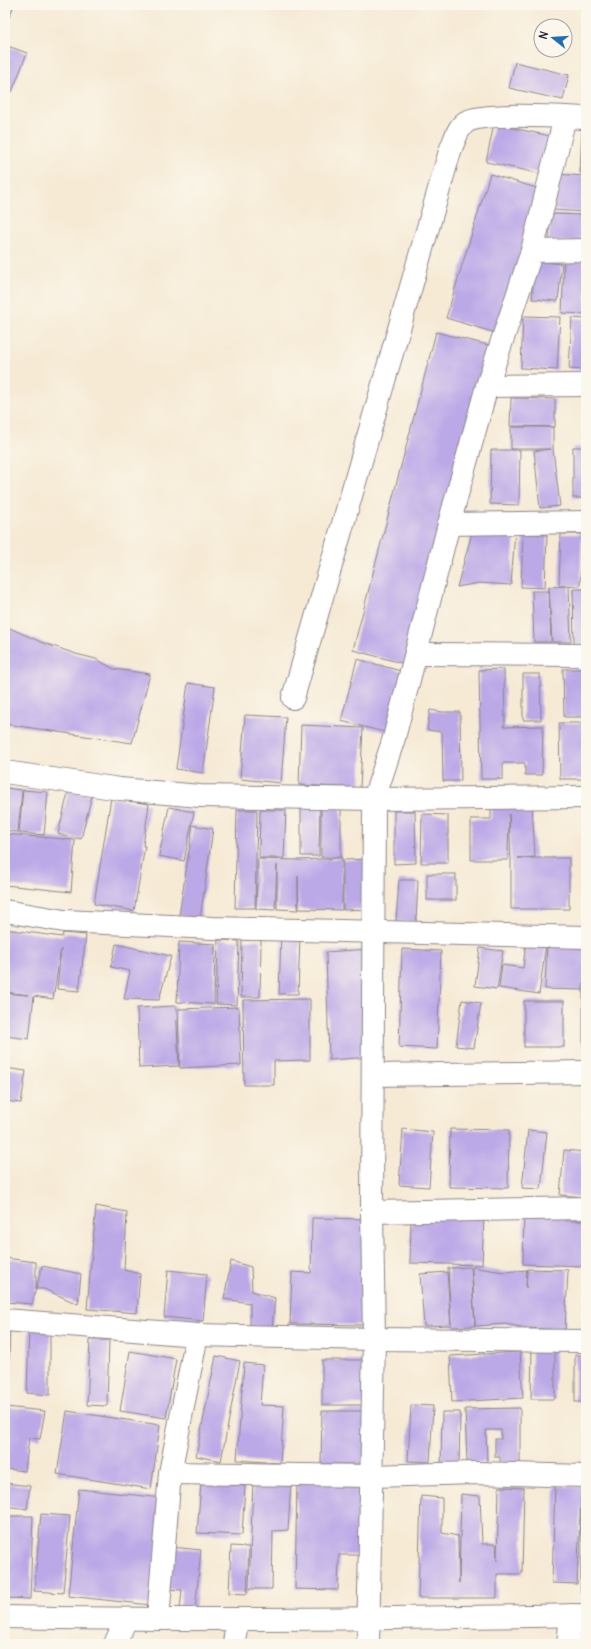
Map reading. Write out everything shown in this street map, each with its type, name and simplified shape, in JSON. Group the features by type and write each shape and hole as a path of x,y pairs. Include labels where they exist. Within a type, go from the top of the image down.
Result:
{"street":[{"path":"293,698 457,133 466,122 484,117 576,118 487,386 449,524 394,738 374,799 372,1212 374,1339 368,1644"},
{"path":"532,251 586,250"},
{"path":"487,386 586,385"},
{"path":"449,524 586,522"},
{"path":"416,654 586,655"},
{"path":"5,772 120,789 200,796 374,799 586,797"},
{"path":"5,911 64,921 213,928 586,937"},
{"path":"373,1075 586,1072"},
{"path":"372,1212 586,1208"},
{"path":"5,1320 197,1335 374,1339 586,1341"},
{"path":"158,1619 170,1473 197,1335"},
{"path":"170,1473 371,1476 475,1473 586,1476"},
{"path":"5,1617 237,1619 579,1615 568,1644"},
{"path":"115,1644 126,1619"},
{"path":"234,1644 237,1619"}],"building":[{"path":"5,5 14,5 5,28"},
{"path":"5,45 27,53 12,92 5,90"},
{"path":"515,62 569,75 563,100 509,88"},
{"path":"494,124 550,136 542,174 486,162"},
{"path":"582,126 586,126 586,174 580,173"},
{"path":"490,174 543,190 499,334 446,318"},
{"path":"555,174 586,176 586,212 553,210"},
{"path":"550,214 586,215 586,242 549,241"},
{"path":"564,260 586,261 586,314 562,313"},
{"path":"535,261 562,264 558,301 532,299"},
{"path":"523,316 560,317 557,370 521,368"},
{"path":"572,318 586,319 586,370 569,369"},
{"path":"436,332 492,346 409,665 353,650"},
{"path":"511,398 555,399 555,427 510,426"},
{"path":"511,427 553,427 553,449 560,506 540,508 534,451 551,449 511,449"},
{"path":"573,447 586,447 586,498 573,498"},
{"path":"491,450 520,450 519,505 490,504"},
{"path":"515,531 511,585 479,583 457,587 472,533"},
{"path":"523,534 547,535 545,588 521,587"},
{"path":"561,534 582,534 580,586 559,585"},
{"path":"569,586 571,642 552,642 549,587"},
{"path":"573,589 586,589 586,644 574,645"},
{"path":"532,591 549,591 551,642 534,642"},
{"path":"5,626 41,642 96,659 114,669 150,674 132,743 5,724"},
{"path":"357,659 408,673 392,734 341,721"},
{"path":"504,669 505,725 503,725 503,727 543,726 542,775 525,775 525,763 503,763 503,779 481,779 479,670"},
{"path":"563,669 584,669 584,717 564,717"},
{"path":"523,674 540,674 541,720 523,720"},
{"path":"188,683 215,687 203,773 176,769"},
{"path":"430,710 460,712 461,781 443,781 442,732 427,730"},
{"path":"245,715 286,717 281,783 240,779"},
{"path":"559,723 586,723 585,779 560,779"},
{"path":"301,725 363,728 360,788 299,785"},
{"path":"5,788 22,790 18,832 5,831"},
{"path":"69,789 92,795 81,839 58,834"},
{"path":"23,790 48,792 44,835 19,833"},
{"path":"111,798 149,804 143,846 145,846 134,911 94,904"},
{"path":"532,804 535,857 518,858 569,858 569,909 511,909 509,814 508,860 471,860 471,819 491,819 491,806"},
{"path":"169,807 194,812 184,861 159,856"},
{"path":"301,807 320,807 319,856 301,856"},
{"path":"321,807 341,807 341,857 321,857"},
{"path":"237,810 257,810 255,908 235,908"},
{"path":"260,810 286,810 284,858 259,858"},
{"path":"394,811 415,811 416,863 394,864"},
{"path":"422,814 448,815 448,863 421,863"},
{"path":"193,825 213,829 200,919 179,916"},
{"path":"5,834 75,840 71,892 5,885"},
{"path":"342,858 342,910 299,909 298,876 298,910 277,909 277,865 275,910 256,909 258,859 299,860"},
{"path":"372,859 373,909 343,910 343,860"},
{"path":"427,874 456,874 456,900 427,900"},
{"path":"399,880 418,880 416,922 396,921"},
{"path":"5,929 62,937 63,933 86,935 79,991 57,989 61,949 53,999 34,996 29,1039 5,1036 5,993 28,995 5,992"},
{"path":"281,934 300,935 298,994 279,994"},
{"path":"218,940 239,941 237,1005 216,1004"},
{"path":"242,940 261,940 260,997 241,997"},
{"path":"179,942 215,944 214,1004 177,1002"},
{"path":"526,942 546,945 539,994 499,988 502,965 523,968"},
{"path":"116,944 171,956 159,1000 124,999 130,971 111,967"},
{"path":"547,944 585,946 583,990 545,989"},
{"path":"480,948 503,951 497,989 475,986"},
{"path":"369,949 371,1057 329,1060 326,952"},
{"path":"402,949 441,951 437,1049 399,1047"},
{"path":"583,991 586,991 586,1046 583,1046"},
{"path":"310,999 310,1060 274,1061 274,1085 244,1085 243,1000"},
{"path":"462,1000 481,1003 474,1048 456,1046"},
{"path":"524,1001 564,1001 564,1047 524,1047"},
{"path":"176,1006 179,1066 139,1068 137,1008"},
{"path":"239,1007 241,1065 180,1068 178,1009"},
{"path":"5,1068 26,1071 21,1103 5,1101"},
{"path":"403,1129 433,1132 429,1187 399,1185"},
{"path":"450,1129 509,1130 508,1188 449,1187"},
{"path":"528,1130 547,1132 541,1189 522,1188"},
{"path":"564,1150 586,1152 585,1197 560,1195"},
{"path":"96,1206 127,1212 124,1270 140,1274 137,1313 87,1309"},
{"path":"524,1212 566,1213 565,1221 586,1221 586,1266 523,1264"},
{"path":"484,1215 482,1265 410,1263 411,1219"},
{"path":"312,1218 369,1219 367,1325 290,1324 292,1272 311,1273"},
{"path":"5,1258 36,1262 36,1289 32,1304 5,1302"},
{"path":"231,1261 251,1267 252,1291 275,1298 272,1330 250,1327 250,1303 224,1299"},
{"path":"42,1266 81,1274 78,1304 44,1289 36,1289"},
{"path":"471,1267 475,1326 451,1327 448,1268"},
{"path":"472,1267 503,1272 527,1269 568,1270 565,1330 525,1328 505,1324 475,1326"},
{"path":"168,1270 207,1274 203,1321 164,1317"},
{"path":"447,1272 451,1325 424,1326 420,1274"},
{"path":"5,1327 10,1327 8,1394 5,1394"},
{"path":"29,1327 50,1331 50,1395 27,1393"},
{"path":"90,1340 109,1340 107,1406 87,1405"},
{"path":"532,1350 555,1350 555,1399 531,1399"},
{"path":"130,1351 176,1359 166,1418 120,1411"},
{"path":"520,1352 523,1398 452,1402 450,1356"},
{"path":"575,1355 586,1355 586,1402 575,1402"},
{"path":"216,1356 240,1361 221,1461 196,1456"},
{"path":"322,1360 367,1360 367,1405 322,1405"},
{"path":"244,1363 263,1365 260,1405 284,1406 280,1463 237,1460"},
{"path":"411,1405 433,1406 430,1462 408,1461"},
{"path":"5,1407 45,1411 40,1439 29,1438 25,1471 5,1469"},
{"path":"520,1408 520,1472 500,1472 500,1457 495,1457 495,1439 501,1439 501,1430 486,1430 487,1462 467,1463 465,1409"},
{"path":"67,1411 160,1425 151,1489 57,1474"},
{"path":"322,1411 367,1411 367,1464 321,1464"},
{"path":"442,1412 460,1412 459,1468 441,1468"},
{"path":"253,1481 291,1483 288,1530 273,1531 272,1589 249,1589"},
{"path":"297,1481 366,1482 365,1555 339,1555 338,1590 295,1589"},
{"path":"5,1483 30,1486 27,1509 5,1506"},
{"path":"201,1483 245,1486 242,1535 197,1533"},
{"path":"555,1486 586,1487 586,1593 581,1593 581,1497 577,1584 552,1583"},
{"path":"499,1487 524,1488 522,1574 497,1574 497,1598 418,1598 421,1496 442,1498 442,1533 458,1536 459,1583 461,1494 480,1496 482,1544 496,1544 497,1561"},
{"path":"79,1489 162,1498 151,1605 68,1596"},
{"path":"41,1514 70,1516 63,1593 34,1591"},
{"path":"5,1516 33,1516 30,1599 5,1598"},
{"path":"231,1546 249,1547 247,1594 229,1593"},
{"path":"171,1547 201,1550 195,1611 180,1609 182,1590 166,1589"}]}
